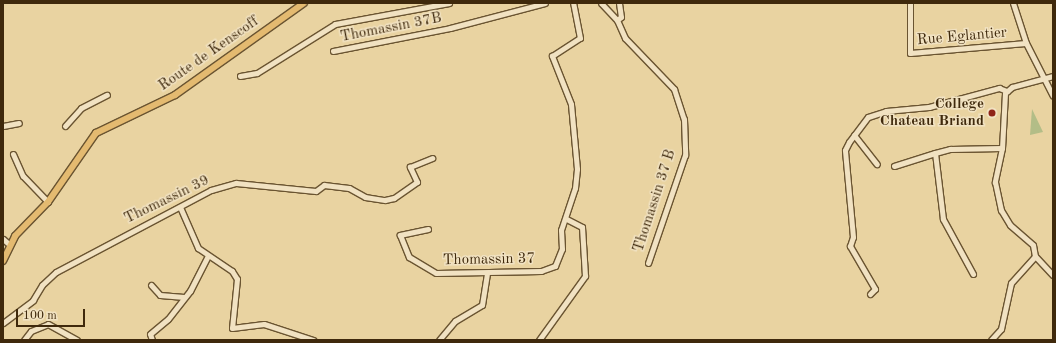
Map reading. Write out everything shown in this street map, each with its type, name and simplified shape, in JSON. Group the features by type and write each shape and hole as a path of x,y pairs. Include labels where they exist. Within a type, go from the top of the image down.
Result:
{"main road":[{"name":"Route de Kenscoff","path":"3,261 10,245 48,202 96,133 175,95 304,3"}],"street":[{"path":"240,76 257,73 335,24 449,3"},
{"name":"Thomassin 37B","path":"334,51 450,28 545,3"},
{"name":"Thomassin 37","path":"428,229 400,235 409,257 436,273 487,274 542,271 555,266 562,250 561,230 566,219 577,169 571,104 552,56 580,38 573,3"},
{"name":"Thomassin 37 B","path":"601,3 617,20 626,38 674,89 684,119 685,155 648,263"},
{"path":"617,20 621,17 620,3"},
{"name":"Rue Eglantier","path":"910,3 910,53 1026,43 1053,96"},
{"path":"1013,3 1026,43"},
{"path":"870,294 875,289 850,246 853,238 845,150 868,117 886,111 929,107 999,88 1007,91 1053,76"},
{"path":"1007,91 1003,103 1002,148 995,193 1007,220 1033,245 1035,256 1053,275"},
{"path":"65,126 81,108 108,94"},
{"path":"3,126 19,123"},
{"path":"854,135 877,164"},
{"path":"894,166 950,149 1002,148"},
{"path":"935,153 943,219 973,274"},
{"path":"13,154 23,176 48,202"},
{"name":"Thomassin 39","path":"3,323 33,300 42,285 56,272 114,238 180,207 211,190 236,183 316,191 324,185 349,188 365,197 394,198 417,182 410,167 432,158"},
{"path":"180,207 198,248 232,271 237,279 232,328 264,324 313,340"},
{"path":"538,340 585,276 582,227 566,219"},
{"path":"3,239 10,245"},
{"path":"152,340 150,334 168,319 184,297 208,256"},
{"path":"992,340 1001,329 1011,283 1035,256"},
{"path":"439,340 456,321 482,305 487,274"},
{"path":"151,285 160,296 184,297"},
{"path":"24,340 31,331 48,324 77,340"}],"green space":[{"path":"1032,109 1043,132 1030,135"}],"place":[{"name":"College Chateau Briand","path":"992,113"}]}
